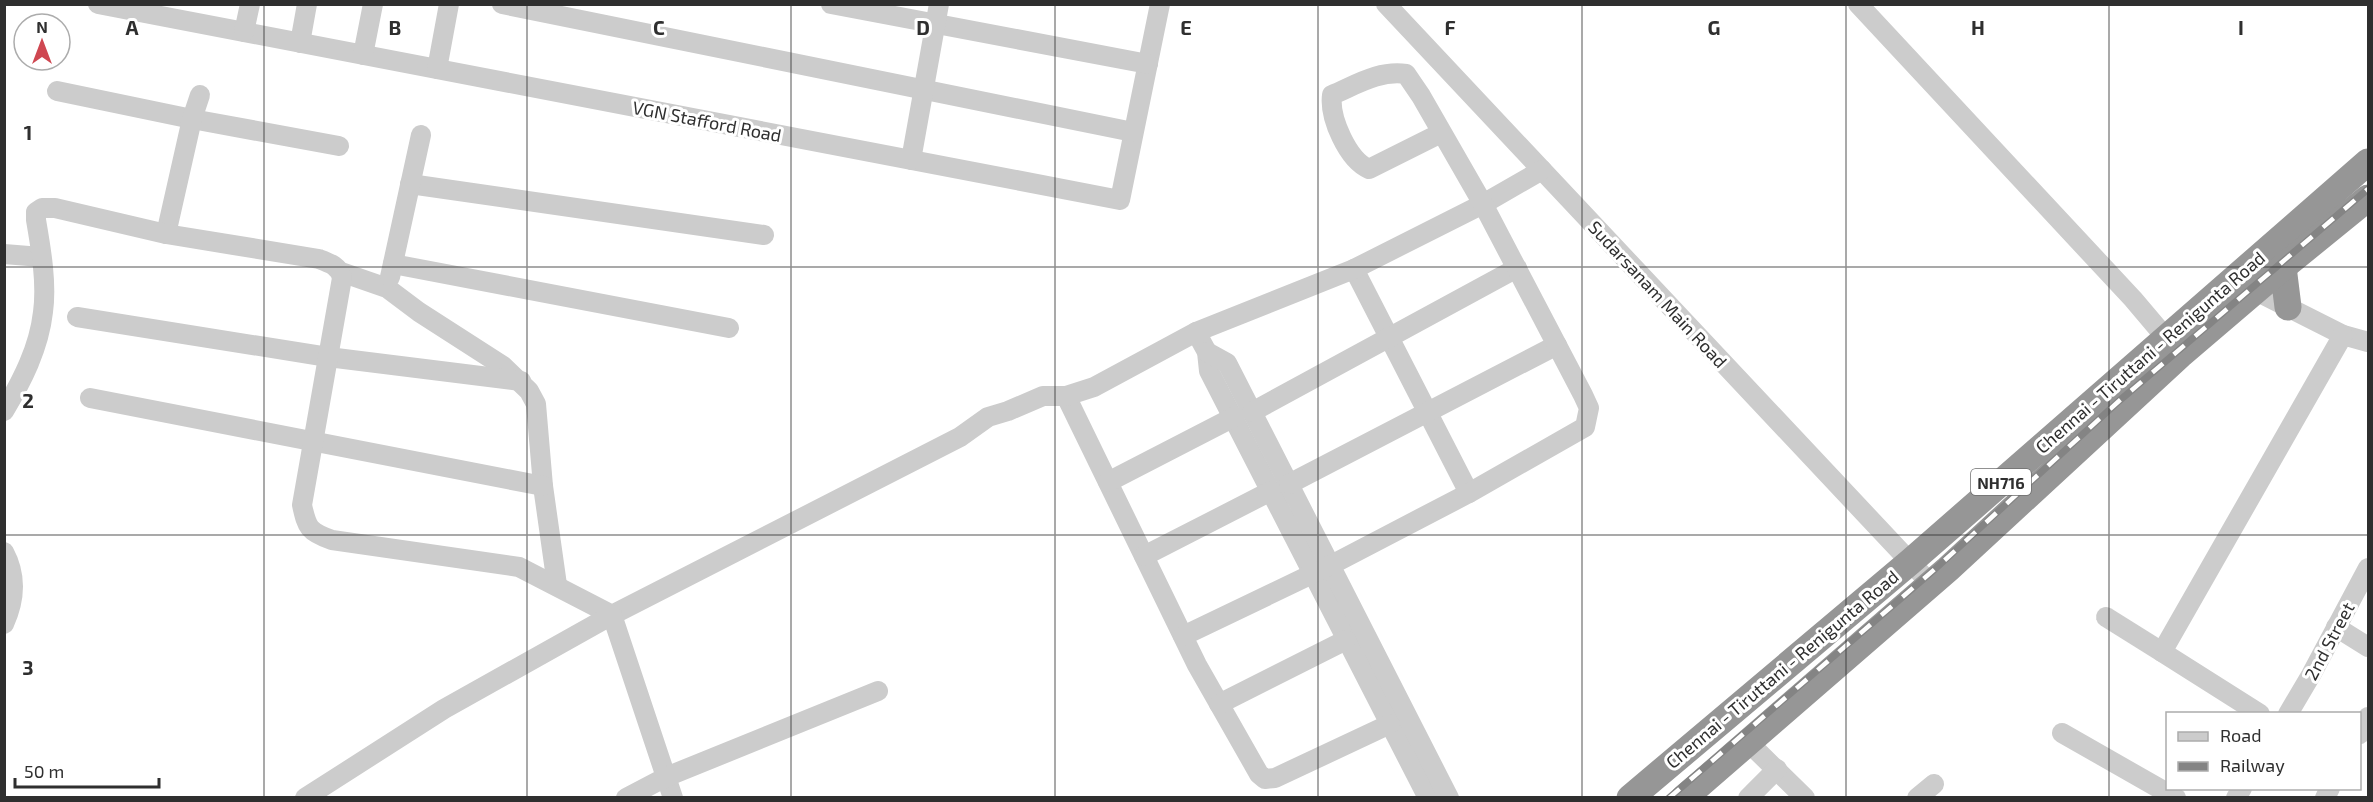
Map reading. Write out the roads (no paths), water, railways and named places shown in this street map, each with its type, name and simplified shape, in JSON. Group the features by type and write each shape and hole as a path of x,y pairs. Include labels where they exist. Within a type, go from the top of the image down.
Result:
{"highway":[{"name":"Chennai - Tiruttani - Renigunta Road","path":"1684,798 1931,584 2180,355 2247,283 2368,165"},
{"name":"Chennai - Tiruttani - Renigunta Road","path":"1630,798 1910,562 2166,338 2247,283 2283,267 2368,198"},
{"path":"2283,267 2288,307"}],"street":[{"path":"244,32 250,4"},
{"path":"300,43 307,4"},
{"path":"363,55 373,4"},
{"path":"437,69 449,4"},
{"path":"502,4 1133,132"},
{"path":"831,4 1148,64"},
{"path":"911,160 939,4"},
{"name":"VGN Stafford Road","path":"108,5 178,12 244,32 1120,200 1160,4"},
{"name":"Sudarsanam Main Road","path":"1386,4 1931,584"},
{"path":"1858,4 2133,299 2166,338"},
{"path":"1183,636 1331,565 1469,493 1585,427 1589,408 1483,204 1421,96 1406,74 1393,72 1378,75 1332,95 1330,107 1335,124 1359,164 1369,169 1441,133"},
{"path":"57,91 339,146"},
{"path":"166,234 192,119 200,95"},
{"path":"387,288 421,135"},
{"path":"305,798 444,709 612,615 960,437 987,417 1043,396 1066,396 1094,387 1196,332 1354,269 1483,204 1542,170"},
{"path":"410,184 764,235"},
{"path":"4,411 24,376 39,334 44,299 36,212 42,208 55,208 166,234 319,259 334,265 340,272 387,288 419,312 503,366 521,381 536,404 543,486 557,585"},
{"path":"4,254 41,257"},
{"path":"393,264 729,328"},
{"path":"1108,482 1390,339 1516,268"},
{"path":"1354,269 1469,493"},
{"path":"340,272 341,290 302,505 306,525 319,535 332,540 519,567 612,615 673,798"},
{"path":"2247,283 2343,335 2368,342"},
{"path":"77,317 328,357 521,381"},
{"path":"1196,332 1207,352 1209,371 1243,414 1280,487 1331,565 1449,798"},
{"path":"2162,652 2343,335"},
{"path":"1144,556 1428,413 1557,345"},
{"path":"1066,396 1183,636 1252,765 1265,779 1275,778 1390,724"},
{"path":"90,398 543,486"},
{"path":"1280,487 1312,574 1428,798"},
{"path":"4,552 10,563 14,583 12,608 4,624"},
{"name":"2nd Street","path":"2289,712 2368,568"},
{"path":"2106,617 2257,712"},
{"path":"2336,627 2368,647"},
{"path":"1219,704 1346,640"},
{"path":"626,798 666,777 878,692"},
{"path":"2361,732 2368,717"},
{"path":"2062,733 2176,798"},
{"path":"1748,741 1805,798"},
{"path":"1405,754 1423,745"},
{"path":"1748,798 1777,769"},
{"path":"1917,798 1934,784"}],"railway":[{"path":"1669,798 1935,569 2119,401 2368,189"}]}
